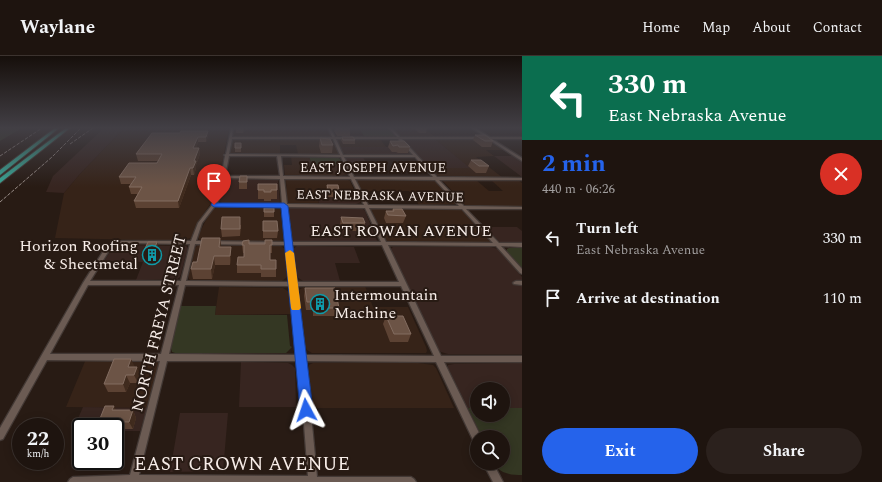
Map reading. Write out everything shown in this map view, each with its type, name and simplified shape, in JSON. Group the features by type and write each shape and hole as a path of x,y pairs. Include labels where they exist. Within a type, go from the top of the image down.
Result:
{"highway":[{"path":"0,173 32,148"},
{"path":"0,181 42,148"}],"street":[{"name":"NORTH FREYA STREET","path":"133,481 193,243 200,223 214,205 221,188 228,148"},
{"path":"339,148 473,430"},
{"path":"408,148 522,272"},
{"path":"504,148 522,160"},
{"path":"226,155 416,156"},
{"path":"279,155 302,359 313,482"},
{"name":"EAST JOSEPH AVENUE","path":"223,177 522,179"},
{"name":"EAST NEBRASKA AVENUE","path":"214,205 522,208"},
{"name":"EAST ROWAN AVENUE","path":"86,283 108,248 122,242 522,245"},
{"path":"0,436 46,357 86,283 402,284"},
{"path":"46,357 522,359"},
{"path":"492,470 498,482"},
{"name":"EAST CROWN AVENUE","path":"73,482 411,482"}],"shaded area":[{"path":"83,148 105,148 64,193 46,192 53,176"},
{"path":"105,148 225,148 216,194 198,222 191,238 182,240 55,238 64,193"},
{"path":"230,148 280,148 280,154 233,154 229,152"},
{"path":"297,148 336,148 339,154 298,154"},
{"path":"340,148 407,148 412,154 347,154 343,153"},
{"path":"411,148 446,148 470,168 430,168"},
{"path":"445,148 502,148 505,150 486,150 494,156 476,157 503,178 438,176 430,168 469,168"},
{"path":"291,156 309,156 312,165 343,165 348,174 340,176 286,176 284,165 292,165"},
{"path":"344,156 362,156 368,165 348,165"},
{"path":"494,156 515,156 522,161 522,177"},
{"path":"225,179 277,179 280,202 276,204 222,203 219,201"},
{"path":"286,179 346,179 350,181 354,190 316,190 319,204 290,204 287,202"},
{"path":"355,180 437,181 456,204 419,205 409,191 360,191"},
{"path":"476,180 489,191 503,191 491,180 518,180 522,183 522,206 466,206 443,181"},
{"path":"316,190 354,190 361,202 356,204 319,204"},
{"path":"218,207 280,208 284,239 278,242 200,240 198,237 205,222 212,210"},
{"path":"292,207 362,208 365,211 377,241 294,241 291,238 288,209"},
{"path":"374,208 459,209 463,211 491,242 388,242 385,239 371,210"},
{"path":"483,227 517,227 522,231 522,243 500,242"},
{"path":"118,245 186,246 188,248 180,277 177,279 136,280 143,262 104,261 113,247"},
{"path":"198,245 281,246 285,249 287,277 282,281 192,281 188,276 195,248"},
{"path":"297,246 354,247 360,263 335,263 340,281 303,281 297,277 293,249"},
{"path":"393,247 490,247 498,249 522,277 522,354 448,354 441,352 438,349 390,249"},
{"path":"365,286 373,307 408,307 426,347 426,353 312,353 307,350 305,347 299,290 304,287"},
{"path":"219,287 283,288 289,292 291,314 215,315"},
{"path":"86,359 156,360 159,364 147,408 66,407"},
{"path":"241,362 288,363 292,365 295,368 296,407 239,407"},
{"path":"411,362 433,365 436,368 454,408 310,408 308,369 309,365 313,363"},
{"path":"522,363 522,408 510,408 510,382 470,382 470,408 468,408 448,368 448,365"},
{"path":"83,407 147,408 140,431 124,431 124,418 78,418"},
{"path":"180,413 228,413 223,471 170,472"}],"green space":[{"path":"309,156 337,157 343,165 312,165"},
{"path":"522,248 522,268 507,252 507,249"},
{"path":"180,306 216,306 215,315 287,315 290,346 292,347 286,353 172,352 171,348"},
{"path":"510,408 522,408 522,475 514,475 499,470 510,470 510,430 479,430 475,422 510,422"}],"building":[{"path":"141,148 199,148 194,161 196,161 193,168 190,168 178,201 134,201 142,187 129,187 136,177 119,177 129,163 157,163 162,154 136,154"},
{"path":"471,160 481,160 489,166 479,166"},
{"path":"240,176 247,176 247,182 239,182"},
{"path":"258,184 277,184 277,190 264,192 264,190 258,190"},
{"path":"327,185 338,185 339,190 328,190"},
{"path":"264,208 274,208 274,212 264,212"},
{"path":"393,209 402,209 406,216 388,215 386,211 394,211"},
{"path":"222,217 240,217 240,229 221,229"},
{"path":"341,217 363,218 365,223 343,223"},
{"path":"263,221 277,221 278,231 263,231"},
{"path":"202,238 220,238 219,247 231,247 230,256 214,256 211,269 191,269 193,262 197,262"},
{"path":"249,240 249,244 265,244 265,240 272,240 272,245 270,245 270,260 276,260 276,269 261,269 261,265 237,265 238,257 244,257 244,245 242,245 243,241"},
{"path":"148,242 157,242 153,253 143,253"},
{"path":"305,288 335,288 339,308 315,308 314,302 307,302"},
{"path":"386,316 403,316 411,334 394,334"},
{"path":"114,359 131,359 128,367 137,367 134,375 126,375 123,384 104,384"},
{"path":"105,406 114,406 112,410 133,410 129,422 124,422 124,418 100,418"}],"railway":[{"path":"0,156 12,148"},
{"path":"0,202 61,148"}],"slow traffic":[{"path":"290,253 296,308"}],"place":[{"name":"Horizon Roofing & Sheetmetal","path":"152,255"},
{"name":"Intermountain Machine","path":"320,304"}],"route":[{"path":"214,205 284,206 302,359 306,410"}]}
